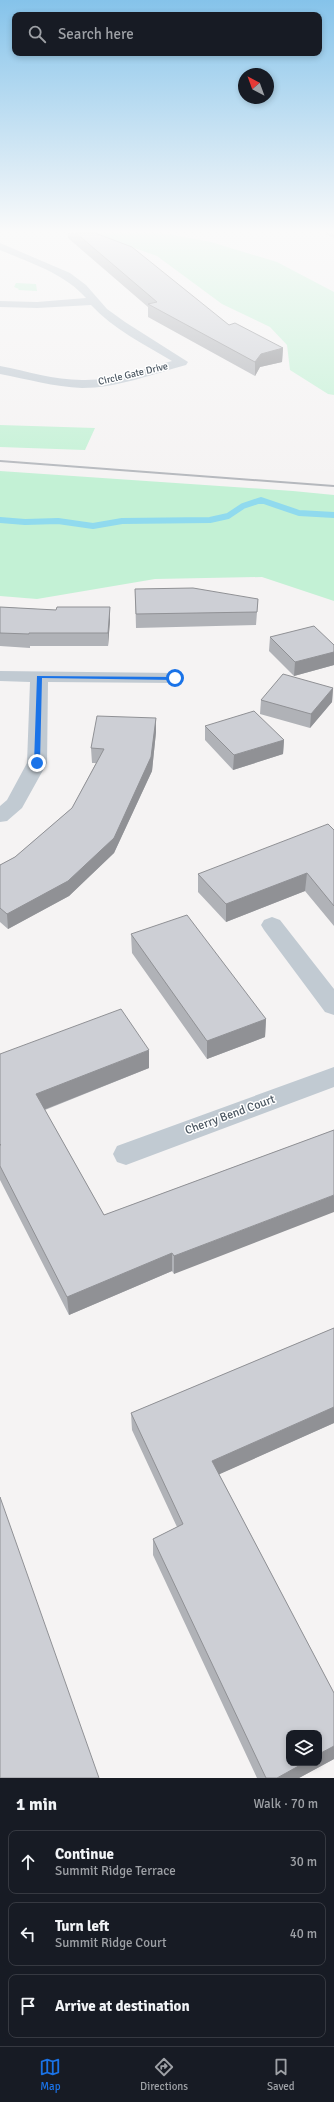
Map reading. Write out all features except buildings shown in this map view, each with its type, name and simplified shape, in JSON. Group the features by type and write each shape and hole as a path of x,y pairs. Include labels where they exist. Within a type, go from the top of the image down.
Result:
{"street":[{"name":"Circle Gate Drive","path":"0,370 61,382 83,384 103,381 182,362 121,325 110,316"},
{"path":"0,676 175,678"},
{"path":"0,816 15,804 37,763 39,677"},
{"path":"272,924 334,1006"},
{"name":"Cherry Bend Court","path":"126,1154 334,1077"}],"green space":[{"path":"247,316 334,316 334,395 328,394 290,370 287,345 270,327"},
{"path":"0,425 95,428 85,450 0,447"},
{"path":"0,471 334,495 334,601 262,577 155,579 37,599 0,596"}],"waterway":[{"path":"0,520 25,522 58,521 93,526 122,521 210,520 228,516 243,506 261,500 299,513 334,515"}],"railway":[{"path":"0,461 334,486"}],"route":[{"path":"37,763 39,677 175,678"}]}
